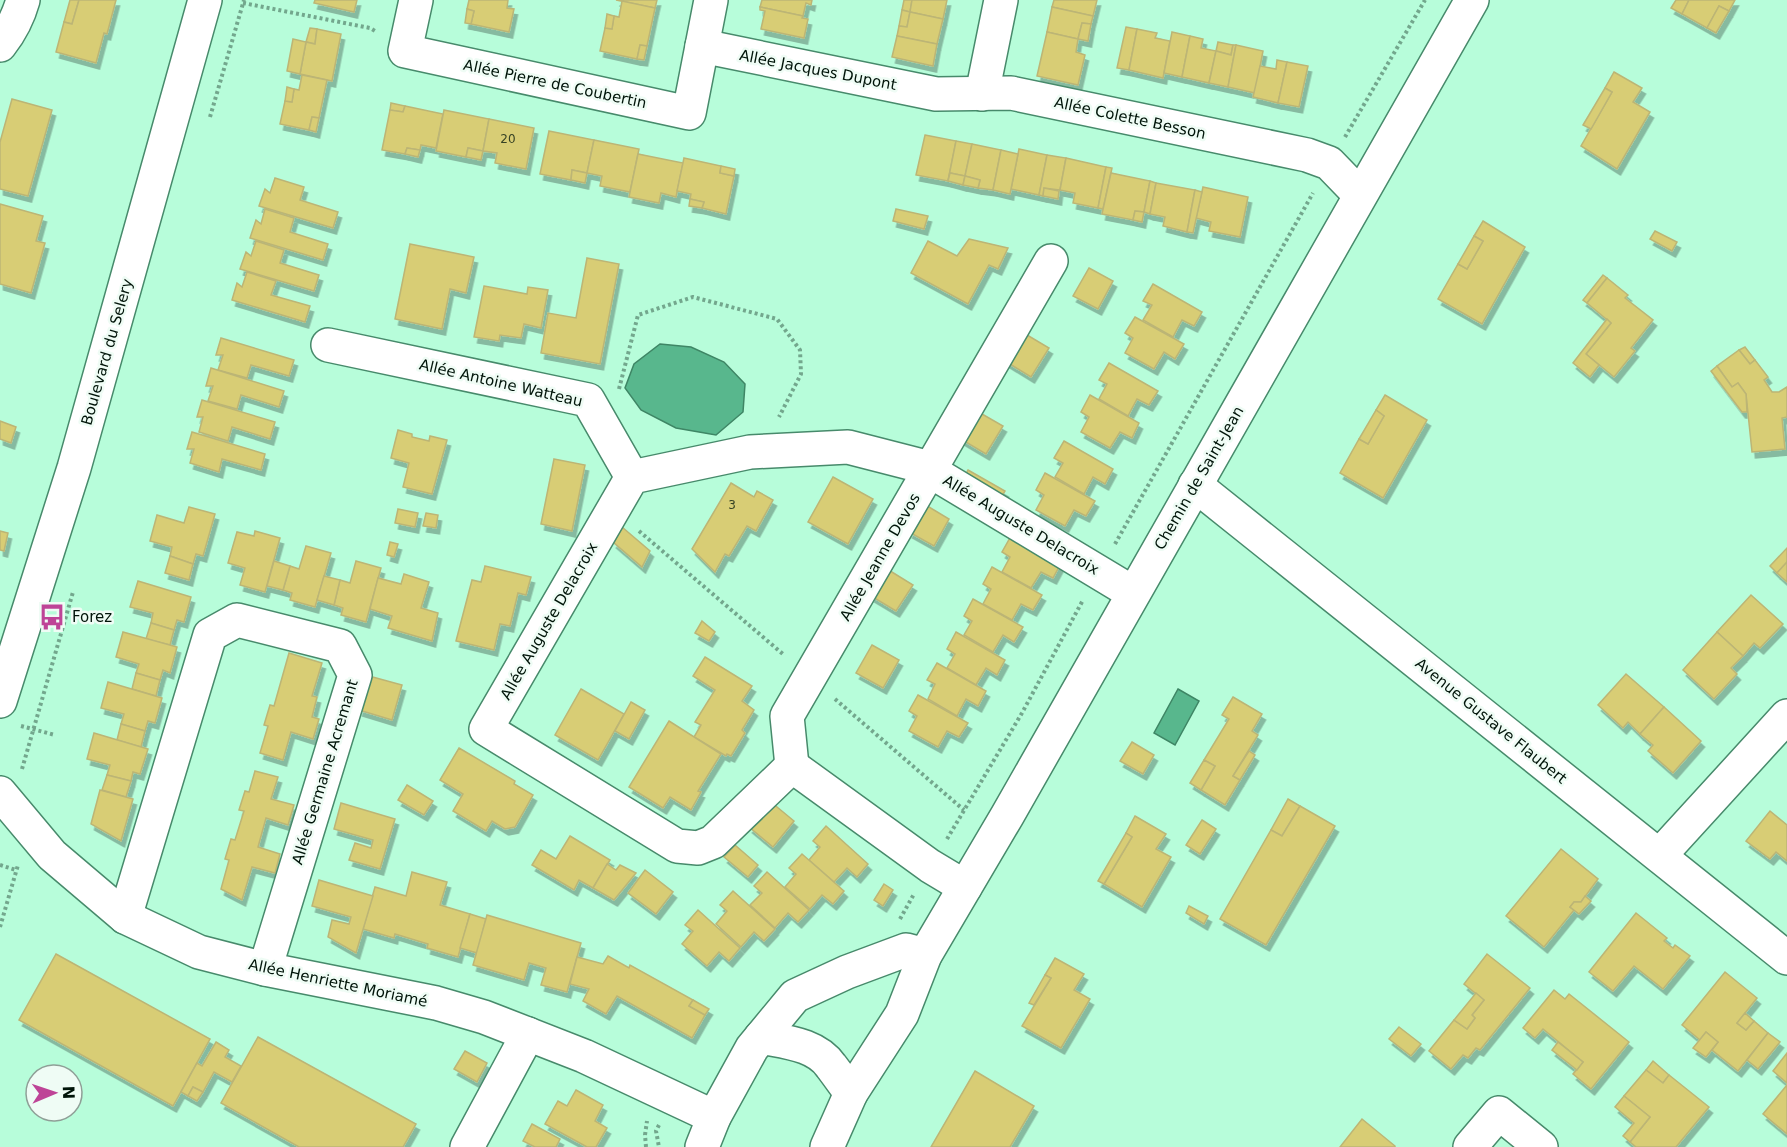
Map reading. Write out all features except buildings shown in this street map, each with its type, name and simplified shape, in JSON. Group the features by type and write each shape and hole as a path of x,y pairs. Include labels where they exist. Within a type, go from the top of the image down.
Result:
{"street":[{"path":"0,45 19,15 23,0"},
{"name":"Boulevard du Selery","path":"6,712 205,0"},
{"path":"405,51 416,0"},
{"path":"702,46 711,0"},
{"path":"982,94 1001,0"},
{"name":"Chemin de Saint-Jean","path":"827,1147 851,1093 902,1014 925,955 1472,0"},
{"name":"Allée Pierre de Coubertin","path":"405,51 688,113 702,46"},
{"name":"Allée Jacques Dupont","path":"702,46 936,94 982,94"},
{"name":"Allée Colette Besson","path":"982,94 1011,93 1307,155 1329,163 1359,194"},
{"name":"Allée Jeanne Devos","path":"792,766 787,716 1051,261"},
{"name":"Allée Antoine Watteau","path":"328,345 588,400 632,477"},
{"name":"Allée Auguste Delacroix","path":"792,766 713,842 698,848 677,846 486,729 632,477 750,452 848,447 930,470 1133,593"},
{"name":"Avenue Gustave Flaubert","path":"1195,485 1787,958"},
{"name":"Allée Germaine Acremant","path":"125,917 210,635 237,620 340,646 355,675 265,969"},
{"path":"1660,855 1787,716"},
{"path":"792,766 930,866 965,887"},
{"name":"Allée Henriette Moriamé","path":"0,793 52,855 125,917 199,952 265,969 436,1003 484,1017 584,1056 714,1117"},
{"path":"702,1147 714,1117 752,1048 795,996 847,972 906,950 925,955"},
{"path":"467,1147 528,1034"},
{"path":"761,1037 807,1047 822,1056 851,1093"},
{"path":"1470,1147 1499,1113 1541,1147"}],"path":[{"path":"958,821 1022,713 1329,163 1425,0"},
{"path":"243,3 370,28 405,51"},
{"path":"608,435 638,315 693,297 777,319 800,350 801,374 760,452"},
{"path":"6,712 55,735"},
{"path":"0,865 16,870"}],"shaded area":[{"path":"660,344 691,347 724,362 745,384 743,412 716,435 676,428 641,410 625,388 634,364"},
{"path":"1178,689 1199,701 1175,745 1154,733"}],"place":[{"name":"Forez","path":"52,617"}]}
